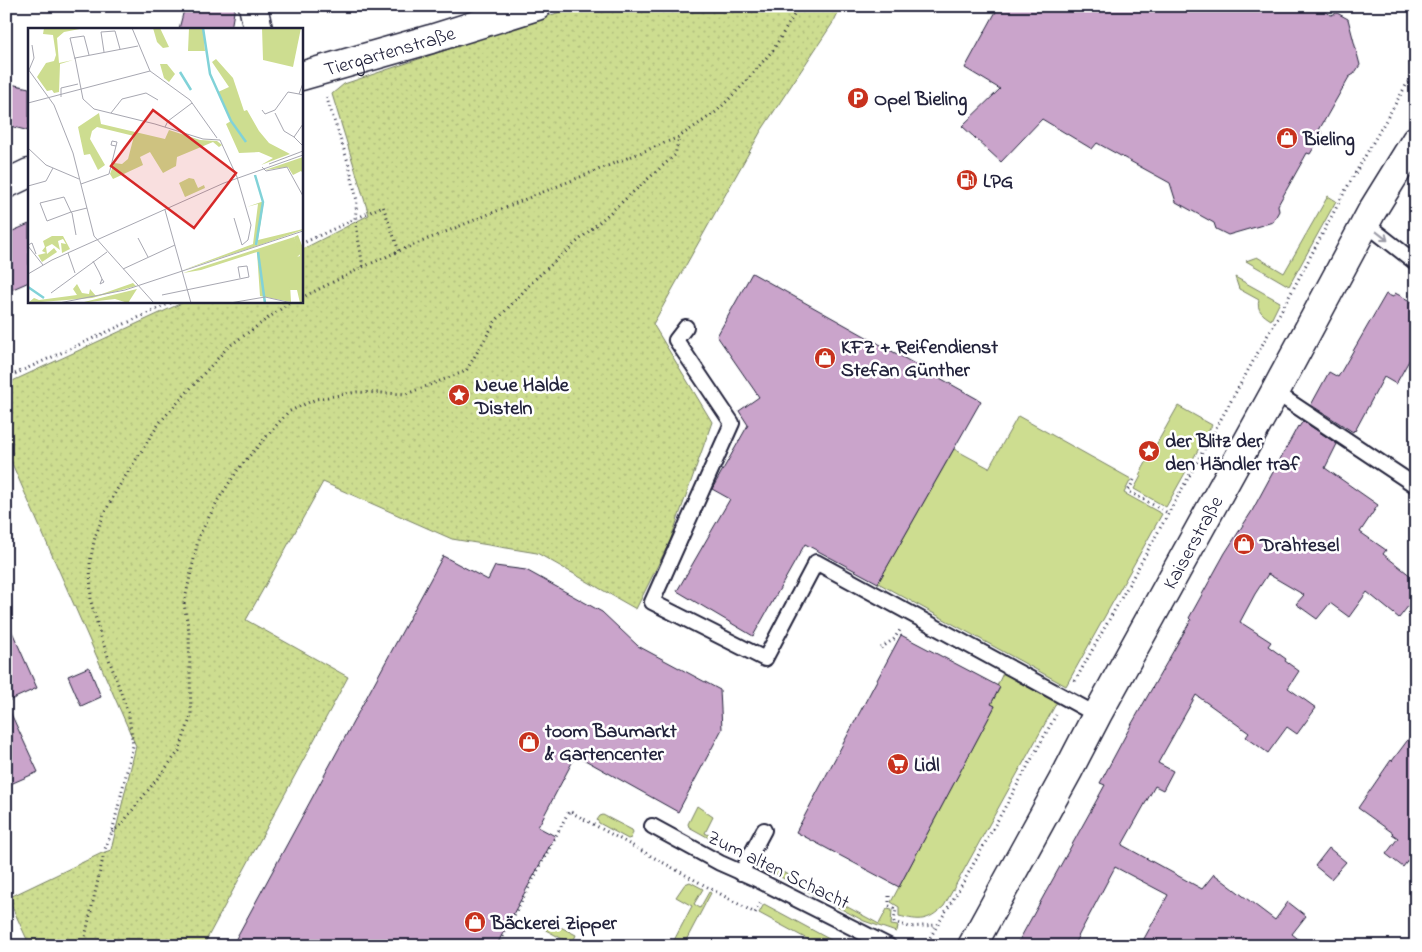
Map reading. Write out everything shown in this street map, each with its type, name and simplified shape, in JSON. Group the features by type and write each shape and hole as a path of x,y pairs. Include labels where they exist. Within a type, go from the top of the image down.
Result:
{"main road":[{"path":"254,6 258,28"},
{"name":"Tiergartenstraße","path":"310,73 431,39 537,6"},
{"name":"Kaiserstraße","path":"972,946 1366,223 1416,140"},
{"path":"6,184 28,174"}],"lane":[{"path":"1366,223 1416,263"},
{"path":"686,327 676,340 732,424 652,602 765,658 816,562 1097,715"},
{"path":"1275,392 1416,486"},
{"name":"Zum alten Schacht","path":"652,826 720,863 889,946"},
{"path":"741,873 764,830"}],"path":[{"path":"302,298 399,251 679,137 716,112 741,87 773,50 798,6"},
{"path":"925,946 968,873 1290,295 1345,191 1416,68"},
{"path":"310,73 349,164 357,201 355,219 363,267"},
{"path":"112,832 120,826 179,751 191,716 189,631 184,604 199,536 218,500 239,468 288,412 316,399 357,392 406,394 466,371 495,322 534,280 675,156 679,137"},
{"path":"302,244 383,206 399,251"},
{"path":"6,378 173,302"},
{"path":"84,946 105,849 112,832 133,746 129,715 100,638 91,602 90,562 95,537 116,491 160,422 228,347 292,302"},
{"path":"1134,480 1128,491 1168,513"},
{"path":"881,648 894,638 904,622"},
{"path":"498,946 569,811 755,913 763,900"},
{"path":"889,896 889,906 896,909 894,922 909,927 938,925"}],"green space":[{"path":"578,6 841,6 834,21 761,131 653,324 712,422 670,541 636,609 537,553 452,539 323,482 246,620 348,677 203,946 30,946 8,898 111,850 136,746 6,450 6,384 184,302 302,302 302,249 369,215 332,94 344,84"},
{"path":"1328,196 1336,201 1289,286 1246,261 1257,257 1284,273"},
{"path":"1235,277 1280,302 1271,320 1259,309 1259,300 1239,289"},
{"path":"1178,406 1212,425 1166,507 1134,489 1141,476 1139,475"},
{"path":"1018,416 1131,479 1124,493 1162,514 1066,686 878,583 954,449 989,468"},
{"path":"1003,673 1057,702 944,906 928,918 912,919 899,916 899,907 891,902 995,706 991,704 1000,688 997,686"},
{"path":"697,806 713,817 705,833 740,851 738,854 689,827 688,824"},
{"path":"603,815 632,830 631,838 628,839 599,823 597,820"},
{"path":"777,869 879,924 887,909 892,910 891,925 898,926 897,931 864,921 775,874"},
{"path":"690,882 703,889 694,904 700,908 709,892 711,893 683,946 671,946 692,906 676,897 685,884"},
{"path":"764,904 842,946 820,946 759,913"},
{"path":"545,919 576,935 572,944 540,927"}],"building":[{"path":"185,6 235,6 231,28 179,28"},
{"path":"999,6 1316,6 1331,15 1337,13 1348,19 1360,65 1354,74 1349,77 1319,130 1323,133 1310,154 1307,153 1278,205 1279,211 1273,222 1228,235 1216,229 1214,223 1176,202 1170,183 1097,143 1092,149 1042,119 1001,162 962,126 1000,89 965,68"},
{"path":"6,83 28,88 28,131 6,125"},
{"path":"28,224 28,282 6,292 6,234"},
{"path":"752,273 981,401 878,583 805,544 753,636 677,591 730,499 712,489 748,425 739,411 759,397 717,336"},
{"path":"1395,293 1416,304 1416,348 1396,384 1384,377 1353,432 1311,405 1329,372 1338,377 1386,294 1393,297"},
{"path":"1303,421 1337,444 1325,468 1378,505 1360,532 1386,550 1383,554 1416,580 1416,596 1399,618 1367,592 1349,617 1330,603 1317,619 1296,604 1304,595 1268,574 1240,622 1271,642 1268,646 1299,671 1288,688 1316,708 1297,734 1287,727 1268,753 1246,737 1249,733 1196,695 1158,763 1173,771 1163,790 1155,786 1122,845 1202,889 1214,874 1275,920 1288,902 1306,916 1292,934 1307,946 1140,946 1168,895 1115,867 1073,946 1016,946 1105,785 1100,783 1191,620 1189,618 1225,553 1252,511 1298,426"},
{"name":"toom Baumarkt & Gartencenter","path":"443,556 488,580 495,566 526,570 602,612 638,646 720,690 722,729 678,812 576,755 538,827 555,836 496,946 232,946"},
{"path":"6,618 37,688 6,702"},
{"name":"Lidl","path":"901,635 1000,687 991,704 995,706 899,887 796,832"},
{"path":"89,667 101,697 81,706 68,676"},
{"path":"6,703 38,772 6,786"},
{"path":"1416,729 1416,852 1403,867 1386,854 1398,838 1358,808 1391,760"},
{"path":"1329,848 1346,862 1331,879 1315,866"}],"place":[{"name":"Opel Bieling","path":"858,98"},
{"name":"Bieling","path":"1287,138"},
{"name":"LPG","path":"967,180"},
{"name":"KFZ + Reifendienst Stefan Günther","path":"825,358"},
{"name":"Neue Halde Disteln","path":"459,395"},
{"name":"der Blitz der den Händler traf","path":"1149,451"},
{"name":"Drahtesel","path":"1244,544"},
{"name":"toom Baumarkt & Gartencenter","path":"529,742"},
{"name":"Lidl","path":"898,764"},
{"name":"Bäckerei Zipper","path":"475,922"}]}
